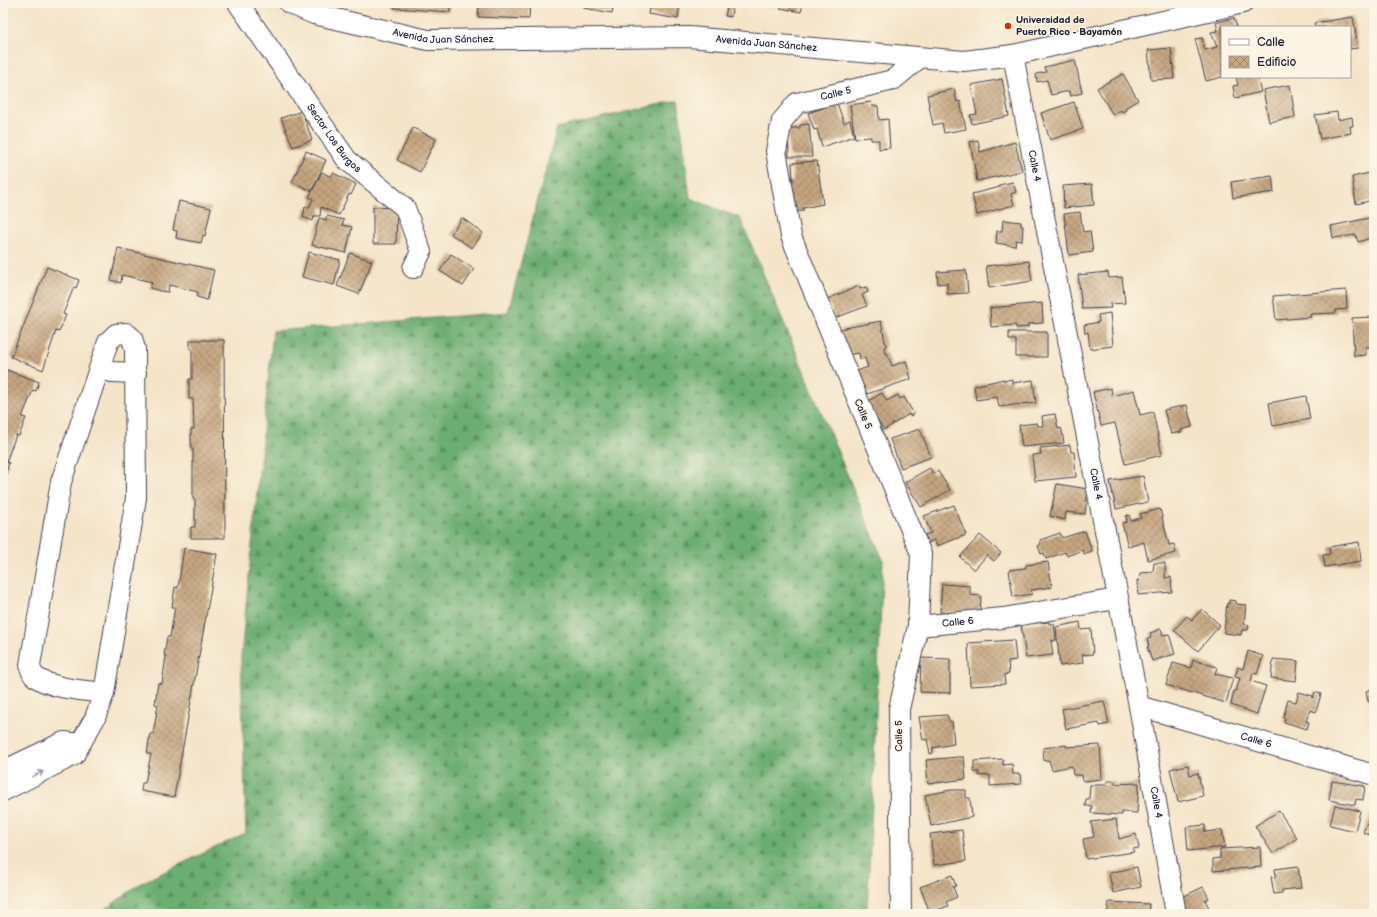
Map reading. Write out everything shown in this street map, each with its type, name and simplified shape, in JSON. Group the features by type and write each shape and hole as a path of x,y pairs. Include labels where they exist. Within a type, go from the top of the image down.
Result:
{"street":[{"name":"Sector Los Burgos","path":"238,3 347,160 405,208 421,252 413,268"},
{"name":"Avenida Juan Sánchez","path":"289,3 314,14 428,40 690,37 964,61 1013,55 1243,3"},
{"name":"Calle 4","path":"1013,55 1139,706 1176,914"},
{"name":"Calle 5","path":"900,914 899,709 918,626 921,554 791,236 776,151 782,121 798,103 893,80 919,58"},
{"path":"3,791 74,755 94,718 104,693 136,498 135,350 132,338 126,333 116,334 108,342 61,482 30,665 31,671 36,678 52,684 104,693"},
{"path":"100,368 112,372 136,373"},
{"name":"Calle 6","path":"918,626 1002,618 1117,598"},
{"name":"Calle 6","path":"1139,706 1374,774"},
{"path":"3,771 64,742 79,744"}],"green space":[{"path":"678,100 690,198 740,218 883,560 867,914 99,914 141,883 246,833 241,657 273,331 508,312 557,128"}],"building":[{"path":"388,3 450,3 450,12 395,8"},
{"path":"479,3 530,3 529,19 478,17"},
{"path":"585,3 614,3 612,13 584,8"},
{"path":"651,3 680,3 678,19 649,14"},
{"path":"728,3 733,3 731,17 725,16"},
{"path":"753,3 776,3 775,7"},
{"path":"781,3 803,3 801,12 780,8"},
{"path":"1353,17 1358,48 1351,49 1351,26 1315,26 1314,23"},
{"path":"1234,18 1237,26 1221,26 1221,77 1206,81 1195,39 1202,38 1205,50 1217,47 1211,32 1218,31 1216,22"},
{"path":"1171,48 1174,79 1151,80 1148,50"},
{"path":"1075,60 1082,93 1070,96 1069,91 1051,95 1047,80 1037,82 1036,74 1046,72 1044,67"},
{"path":"1123,74 1138,100 1125,108 1126,110 1122,112 1121,110 1113,115 1097,88"},
{"path":"1236,78 1257,78 1261,92 1235,98 1233,86 1238,85"},
{"path":"1002,79 1009,116 972,124 970,115 977,114 971,85"},
{"path":"1290,85 1295,117 1269,122 1263,90"},
{"path":"954,89 957,102 960,101 966,129 944,133 942,123 933,125 927,95"},
{"path":"871,102 872,106 878,106 879,120 888,119 890,148 879,149 879,140 871,140 871,137 855,138 850,105"},
{"path":"1074,102 1083,129 1050,140 1041,113"},
{"path":"837,103 844,123 850,120 854,136 822,147 817,129 814,130 808,113"},
{"path":"302,111 312,140 293,147 281,118"},
{"path":"1337,112 1338,120 1352,117 1353,126 1350,126 1351,133 1320,139 1315,115"},
{"path":"809,124 812,157 789,157 788,128 800,128 800,125"},
{"path":"413,128 436,139 420,172 397,160"},
{"path":"978,140 980,152 1015,142 1022,171 977,181 970,142"},
{"path":"306,151 326,160 312,191 292,182"},
{"path":"817,161 823,204 803,208 803,211 792,212 786,182 793,182 792,163"},
{"path":"322,172 331,177 333,173 356,184 351,195 349,194 339,215 321,207 320,216 314,216 313,221 303,217 305,207 309,208 313,199 309,197"},
{"path":"1374,172 1374,200 1356,204 1352,177"},
{"path":"1272,176 1274,192 1233,198 1231,182"},
{"path":"1013,182 1016,192 1011,194 1014,205 977,215 972,194"},
{"path":"1092,184 1094,205 1064,208 1063,186"},
{"path":"179,201 211,208 205,236 203,235 201,243 176,238 177,231 173,230"},
{"path":"373,207 397,208 396,244 373,244"},
{"path":"1080,212 1083,232 1090,231 1093,252 1069,255 1064,214"},
{"path":"327,216 344,220 342,225 352,227 346,253 312,245 319,218 326,220"},
{"path":"1374,217 1374,237 1358,242 1356,235 1333,238 1331,226"},
{"path":"462,218 483,233 472,248 451,234"},
{"path":"1003,220 1021,222 1021,226 1023,226 1022,241 1016,240 1015,246 996,243 997,231 1002,231"},
{"path":"118,248 214,270 207,300 197,297 198,292 169,285 168,292 160,291 150,288 152,282 122,275 121,283 111,280"},
{"path":"309,252 340,260 334,285 302,277"},
{"path":"350,253 372,261 359,294 337,286"},
{"path":"451,254 474,269 463,286 440,271"},
{"path":"1029,261 1032,281 989,288 986,266"},
{"path":"47,267 79,280 76,288 74,287 63,314 66,315 59,332 56,331 43,370 11,357"},
{"path":"966,270 968,293 947,294 947,283 938,284 937,272"},
{"path":"1108,272 1109,278 1122,277 1125,303 1110,304 1111,308 1082,309 1078,275"},
{"path":"859,286 860,289 866,287 868,292 862,295 867,306 835,318 827,299"},
{"path":"1346,290 1347,309 1336,310 1336,313 1310,314 1311,317 1276,320 1273,296"},
{"path":"1042,303 1043,323 1028,324 1028,327 1016,328 1016,325 991,327 990,308"},
{"path":"1110,313 1113,346 1090,349 1088,332 1085,333 1084,325 1099,322 1098,315"},
{"path":"1374,317 1374,347 1366,347 1366,355 1354,356 1352,318"},
{"path":"881,321 886,346 884,347 885,354 887,353 892,366 906,361 911,379 867,394 857,371 868,367 865,358 860,359 859,353 845,355 840,329"},
{"path":"1009,332 1047,332 1047,357 1016,357 1016,340 1009,340"},
{"path":"190,340 224,340 225,538 191,538 191,527 195,527 195,499 193,499 193,449 191,449 191,429 194,429 193,399 189,399 189,379 192,379 192,349 190,349"},
{"path":"7,370 39,382 36,391 33,390 22,417 26,418 19,436 16,435 6,462 9,463 5,475 3,474 3,380"},
{"path":"1004,379 1004,381 1012,379 1012,383 1033,380 1036,403 999,407 997,397 976,400 974,386"},
{"path":"1111,388 1112,396 1134,390 1140,415 1153,412 1162,455 1125,464 1115,423 1101,426 1093,392"},
{"path":"882,393 887,401 898,395 900,399 904,397 914,414 910,416 909,414 884,430 867,402"},
{"path":"1306,396 1310,419 1273,426 1269,403"},
{"path":"1187,405 1192,427 1181,430 1182,432 1171,434 1164,410"},
{"path":"1055,414 1058,429 1061,428 1062,431 1064,443 1022,447 1019,425 1037,423 1038,426 1043,426 1042,416"},
{"path":"920,429 931,457 901,468 890,439"},
{"path":"1070,445 1071,452 1074,452 1076,477 1035,481 1032,455 1041,454 1040,448"},
{"path":"930,468 933,474 938,471 950,490 921,507 905,482"},
{"path":"1143,476 1148,502 1116,509 1110,481"},
{"path":"1057,484 1088,489 1085,514 1066,512 1065,520 1050,516"},
{"path":"954,505 966,535 937,546 934,540 928,543 925,535 931,533 924,516"},
{"path":"1160,509 1169,545 1174,544 1176,553 1148,560 1144,542 1128,547 1122,523 1127,522 1126,516 1129,515 1131,521 1141,518 1140,514"},
{"path":"1085,531 1092,551 1084,554 1083,550 1067,556 1065,552 1046,559 1044,553 1041,554 1038,546 1041,544 1040,540 1060,533 1062,538"},
{"path":"980,535 1001,553 994,561 987,555 974,570 960,557"},
{"path":"1359,542 1361,561 1325,567 1323,555 1330,554 1329,547"},
{"path":"184,548 217,554 174,797 141,791 142,783 145,783 151,754 147,754 150,734 153,734 158,705 155,704 158,683 162,684 167,637 170,637 175,607 172,607 175,587 178,588"},
{"path":"1048,562 1052,587 1031,590 1032,594 1013,597 1009,570 1026,568 1026,565"},
{"path":"1154,563 1165,563 1165,578 1171,577 1172,592 1138,595 1137,580 1139,581 1140,573 1153,572"},
{"path":"942,584 970,586 970,595 981,596 980,614 940,612"},
{"path":"1229,600 1236,601 1236,604 1246,605 1244,624 1249,625 1248,630 1242,630 1241,635 1224,633 1227,603 1229,604"},
{"path":"1202,609 1220,625 1198,651 1174,630 1187,616 1192,620"},
{"path":"1049,622 1049,624 1054,624 1056,640 1051,641 1053,655 1026,658 1021,624"},
{"path":"1080,622 1081,630 1091,629 1093,654 1082,655 1083,663 1060,666 1056,627"},
{"path":"1161,629 1163,635 1169,634 1175,654 1152,661 1147,647 1149,647 1147,639 1151,638 1150,633"},
{"path":"1014,640 1016,660 1008,661 1009,674 1004,675 1005,684 970,686 968,643"},
{"path":"1248,651 1263,656 1257,674 1253,673 1251,681 1266,686 1257,714 1231,705 1234,691 1236,691 1240,678 1235,677 1238,667 1243,669"},
{"path":"921,658 950,659 950,693 920,692"},
{"path":"1273,659 1298,661 1296,681 1271,678"},
{"path":"1193,660 1217,667 1215,674 1233,678 1226,703 1166,685 1173,663 1191,668"},
{"path":"1374,689 1374,700 1368,701 1366,691"},
{"path":"1299,692 1313,696 1313,698 1315,692 1321,694 1316,712 1310,710 1306,721 1309,722 1307,729 1284,722 1285,718 1283,718 1288,700 1296,702"},
{"path":"1104,701 1109,724 1100,726 1099,723 1066,729 1062,709"},
{"path":"947,715 950,722 952,721 954,744 932,748 933,753 930,754 927,739 923,740 919,717"},
{"path":"1066,745 1066,747 1100,745 1102,779 1083,781 1082,775 1073,775 1072,766 1052,770 1049,760 1044,761 1043,748"},
{"path":"964,757 966,779 928,784 926,760"},
{"path":"1003,759 1003,765 1012,764 1013,774 1020,774 1021,784 990,786 990,775 979,776 979,772 974,772 974,761"},
{"path":"1188,765 1190,775 1198,773 1203,796 1178,802 1170,769"},
{"path":"1107,781 1114,781 1115,784 1139,783 1137,813 1122,812 1122,815 1091,813 1092,806 1085,806 1086,799 1089,799 1090,785 1107,785"},
{"path":"1332,781 1365,786 1363,800 1356,799 1355,805 1329,800"},
{"path":"951,790 966,790 966,798 970,798 972,817 931,826 925,795"},
{"path":"1335,805 1360,811 1355,831 1330,825"},
{"path":"1374,806 1374,837 1363,832"},
{"path":"1279,811 1297,838 1273,854 1255,826"},
{"path":"1116,819 1119,839 1136,834 1139,848 1133,849 1134,852 1086,859 1083,839 1094,837 1091,822"},
{"path":"1205,825 1205,832 1222,830 1225,847 1188,851 1186,827"},
{"path":"962,830 966,861 934,865 930,834"},
{"path":"1260,847 1261,867 1213,871 1213,859 1220,858 1220,849"},
{"path":"1298,866 1301,888 1282,890 1282,893 1274,894 1271,877 1276,876 1275,869"},
{"path":"1137,867 1141,887 1113,893 1109,873"},
{"path":"952,875 956,886 953,887 957,897 946,902 948,906 930,913 920,887"},
{"path":"1203,887 1209,898 1205,900 1212,914 1183,914 1180,898"},
{"path":"1109,902 1149,904 1148,914 1106,914 1108,911"}],"place":[{"name":"Universidad de Puerto Rico - Bayamón","path":"1008,26"}]}
